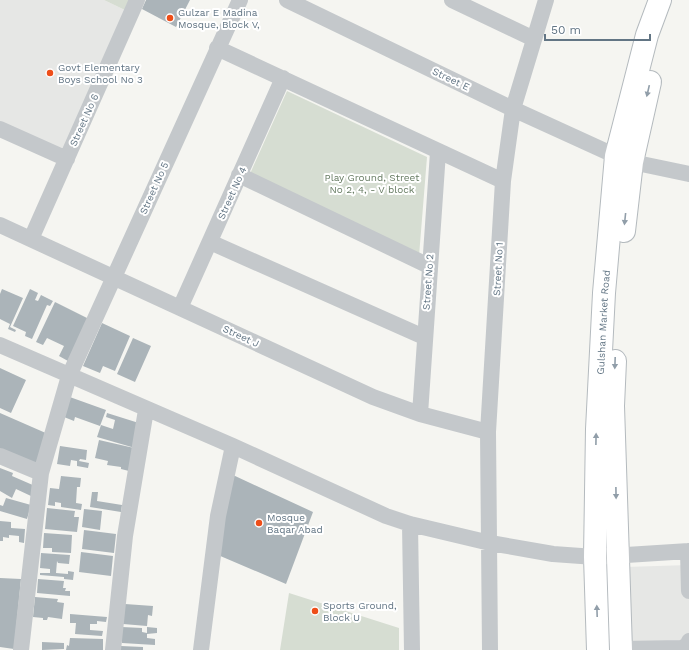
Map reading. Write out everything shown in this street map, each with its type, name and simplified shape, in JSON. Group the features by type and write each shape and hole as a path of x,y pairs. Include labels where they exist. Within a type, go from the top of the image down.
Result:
{"main road":[{"name":"Gulshan Market Road","path":"598,650 595,557 596,429 604,293 624,159 647,35 660,0"},
{"name":"Gulshan Market Road","path":"621,650 617,555 614,406 617,302 624,159 662,30 673,0"}],"street":[{"name":"Street No 6","path":"31,239 137,0"},
{"name":"Street No 5","path":"20,650 41,473 69,376 240,0"},
{"name":"Street E","path":"287,0 513,109 624,159 689,174"},
{"path":"452,0 534,39"},
{"name":"Street No 1","path":"490,650 488,432 503,181 513,109 546,0"},
{"path":"217,48 503,181"},
{"name":"Street No 4","path":"180,308 283,78"},
{"path":"0,129 67,159"},
{"name":"Street No 2","path":"420,414 424,337 438,152"},
{"path":"239,175 429,266"},
{"name":"Street J","path":"0,225 373,397 420,414 488,432"},
{"path":"210,242 424,337"},
{"path":"0,345 146,410 233,446 386,516 410,524 490,543 553,554 595,557 689,551 689,591"},
{"path":"112,650 125,536 146,410"},
{"path":"201,650 218,516 233,446"},
{"path":"0,456 41,473"},
{"path":"410,524 412,650"},
{"path":"621,650 682,648 688,645 689,641"}],"shaded area":[{"name":"Govt Elementary Boys School No 3","path":"0,0 104,0 127,11 64,151 0,123"},
{"path":"689,565 689,650 627,650 625,567"}],"green space":[{"path":"104,0 132,0 127,11"},
{"name":"Play Ground, Street No 2, 4, - V block","path":"287,91 427,157 419,256 249,176"},
{"name":"Sports Ground, Block U","path":"289,593 399,628 399,650 280,650"}],"building":[{"name":"Gulzar E Madina Mosque, Block V,","path":"146,0 190,0 176,27 142,9"},
{"path":"2,289 23,298 10,327 16,330 15,332 8,329 10,324 0,319 0,294"},
{"path":"30,289 38,293 35,300 38,301 41,295 53,301 50,306 47,305 32,339 25,336 26,332 13,326"},
{"path":"55,302 89,319 68,361 59,356 64,346 47,338 43,345 36,342"},
{"path":"102,323 130,336 115,371 103,366 100,373 83,366"},
{"path":"133,338 151,346 135,382 117,374"},
{"path":"0,368 26,380 11,413 0,408"},
{"path":"67,396 106,410 100,426 75,417 74,421 59,415"},
{"path":"0,413 48,434 37,470 0,454"},
{"path":"107,413 142,424 135,448 97,437 101,425 113,429 115,420 106,417"},
{"path":"99,440 134,448 129,471 121,469 121,467 107,465 108,461 95,458"},
{"path":"60,446 87,450 86,460 80,459 79,461 89,463 88,468 77,466 77,461 71,460 70,466 57,464"},
{"path":"0,468 13,473 12,476 35,486 31,496 16,489 12,498 0,491"},
{"path":"233,475 313,512 286,584 218,555"},
{"path":"61,476 81,478 80,487 77,487 76,503 82,504 81,510 61,507 61,503 55,502 55,506 48,505 50,488 59,489"},
{"path":"92,492 98,492 97,501 122,505 121,512 90,507"},
{"path":"6,498 31,505 27,519 0,511 0,505 3,506"},
{"path":"47,508 75,511 74,517 79,517 77,532 45,529"},
{"path":"84,509 102,511 100,530 82,527"},
{"path":"0,521 11,522 11,528 25,529 24,543 19,542 19,536 9,535 9,538 3,537 3,541 0,541"},
{"path":"84,530 116,534 114,553 82,549"},
{"path":"44,533 72,535 71,553 52,552 52,548 43,548"},
{"path":"81,552 113,556 111,576 79,572"},
{"path":"41,553 70,555 69,564 58,563 57,561 56,573 68,574 68,571 74,572 73,580 64,579 64,577 40,575 40,573 50,573 50,569 40,568"},
{"path":"0,578 21,579 14,649 0,647"},
{"path":"38,579 64,581 63,588 66,588 65,591 70,591 70,596 37,593"},
{"path":"35,597 58,599 57,602 64,603 62,619 48,617 47,620 43,620 43,618 33,617"},
{"path":"125,604 153,606 152,616 148,615 147,626 123,624"},
{"path":"70,614 107,617 106,622 97,621 97,624 90,624 90,630 103,631 102,636 75,634 76,623 70,623"},
{"path":"122,627 142,628 142,632 147,633 147,627 157,628 157,633 147,634 147,638 155,639 155,645 122,643"},
{"path":"70,638 103,639 103,650 66,650 67,645 69,646"},
{"path":"42,642 64,643 64,649 42,650"},
{"path":"121,646 143,647 143,650 121,650"}],"place":[{"name":"Gulzar E Madina Mosque, Block V,","path":"170,18"},
{"name":"Govt Elementary Boys School No 3","path":"50,73"},
{"name":"Mosque Baqar Abad","path":"259,523"},
{"name":"Sports Ground, Block U","path":"315,611"}]}
